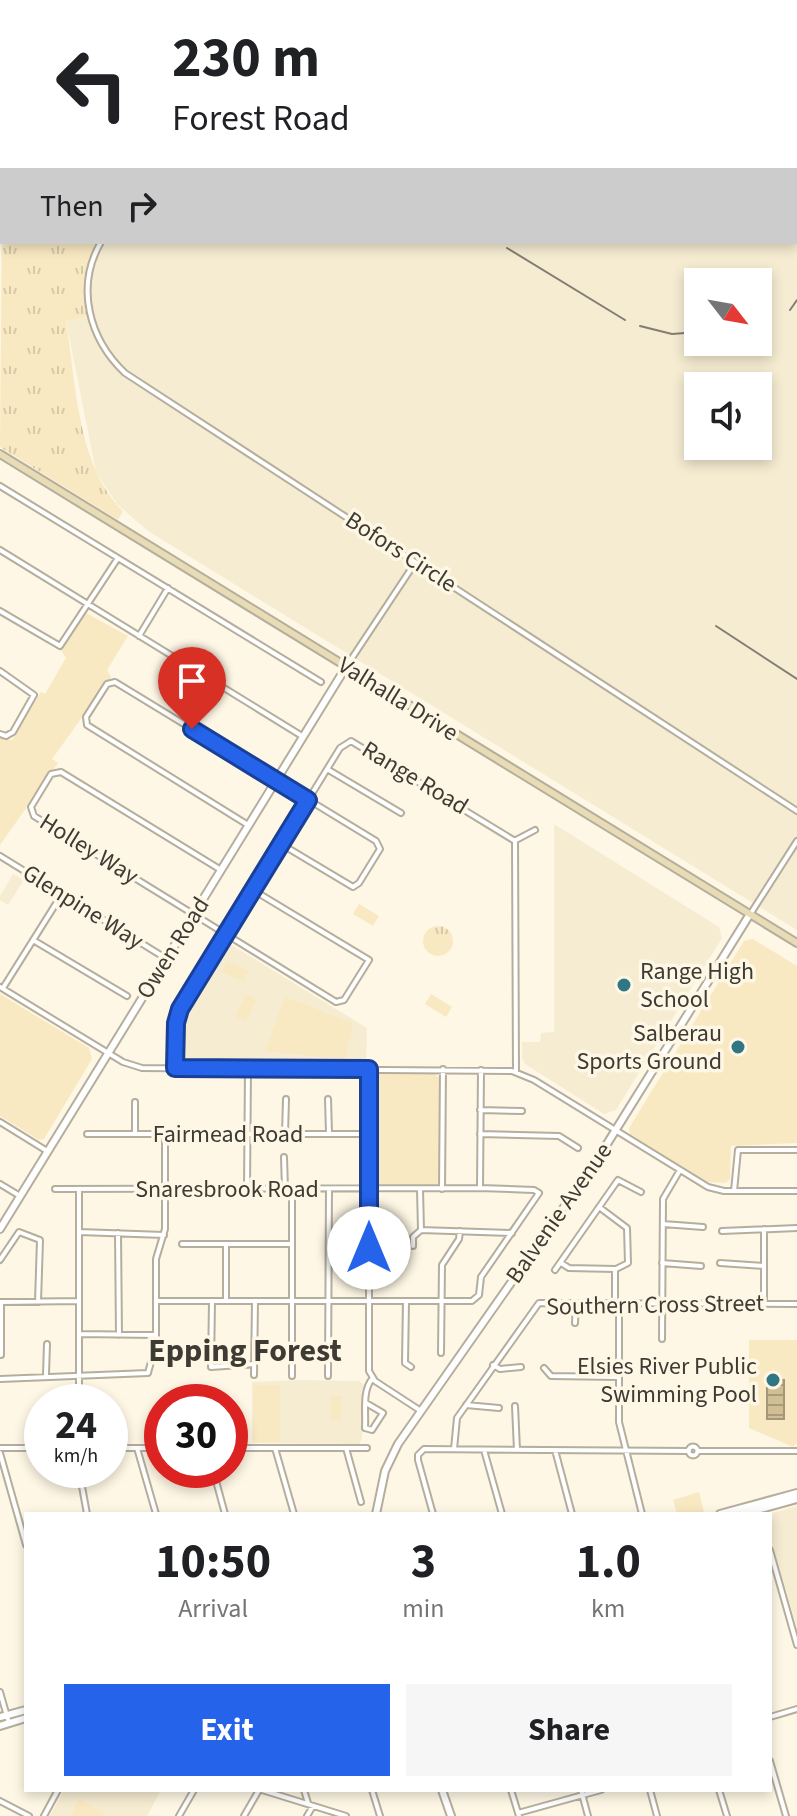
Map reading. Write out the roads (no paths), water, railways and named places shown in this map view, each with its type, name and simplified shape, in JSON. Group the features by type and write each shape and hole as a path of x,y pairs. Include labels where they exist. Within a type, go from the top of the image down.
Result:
{"main road":[{"name":"Valhalla Drive","path":"0,454 797,943"}],"street":[{"name":"Bofors Circle","path":"100,244 89,273 89,310 101,344 118,367 797,811"},
{"path":"0,486 321,682"},
{"path":"0,550 302,736"},
{"path":"0,611 60,646 118,558"},
{"path":"346,667 415,563"},
{"path":"139,636 168,588"},
{"name":"Owen Road","path":"0,1229 346,667"},
{"path":"0,671 34,695 13,732 6,736 0,734"},
{"path":"314,678 318,671"},
{"path":"248,825 86,723 86,717 107,684 115,682 276,780 379,845 379,852 359,883 349,885 281,844"},
{"name":"Range Road","path":"175,1068 178,1015 344,744 359,743 515,841"},
{"path":"327,769 401,813"},
{"name":"Holley Way","path":"194,915 34,816 32,805 51,774 61,772 221,870"},
{"path":"516,1072 515,841 535,830"},
{"path":"750,914 797,841"},
{"name":"Glenpine Way","path":"0,856 167,959"},
{"path":"194,915 336,1002 346,998 369,960 253,889"},
{"path":"62,894 1,988 108,1053 137,1067 516,1072 711,1189 797,1191"},
{"name":"Balvenie Avenue","path":"376,1512 388,1464 421,1411 615,1131 750,914"},
{"path":"33,940 127,996"},
{"path":"247,1189 248,1069"},
{"path":"369,1069 369,1371 372,1379 421,1411"},
{"path":"442,1189 443,1069"},
{"path":"480,1188 481,1070"},
{"path":"285,1134 286,1099"},
{"path":"328,1099 329,1134"},
{"path":"135,1102 135,1134"},
{"path":"480,1110 522,1111"},
{"path":"0,1122 47,1151"},
{"name":"Fairmead Road","path":"87,1134 369,1134"},
{"path":"0,1379 46,1375 146,1374 156,1335 156,1259 164,1235 165,1134"},
{"path":"480,1134 559,1136 578,1148"},
{"path":"734,1191 738,1150 797,1150"},
{"path":"284,1157 285,1189"},
{"path":"662,1339 663,1199 680,1170"},
{"path":"555,1270 618,1180 641,1192"},
{"path":"0,1184 20,1196"},
{"name":"Snaresbrook Road","path":"55,1189 534,1190 538,1195 512,1233"},
{"path":"79,1189 79,1384"},
{"path":"292,1189 292,1376"},
{"path":"328,1376 329,1189"},
{"path":"420,1189 421,1230"},
{"path":"560,1262 569,1268 615,1269 622,1269 628,1263 628,1231 599,1207"},
{"path":"663,1224 703,1227"},
{"path":"722,1231 797,1228"},
{"path":"764,1229 764,1303"},
{"path":"413,1246 413,1237 421,1230 512,1233"},
{"path":"441,1353 442,1265 459,1239 460,1231"},
{"path":"0,1260 19,1232 40,1240 38,1302"},
{"path":"79,1232 164,1235"},
{"path":"118,1233 119,1335"},
{"path":"156,1301 442,1301 477,1298 480,1278 512,1233"},
{"path":"182,1244 292,1244"},
{"path":"226,1244 226,1301"},
{"path":"662,1263 701,1266"},
{"path":"720,1263 764,1266"},
{"path":"615,1269 619,1422 642,1512"},
{"path":"1,1355 0,1302 79,1301"},
{"path":"212,1301 211,1367 254,1364"},
{"path":"254,1375 255,1301"},
{"path":"406,1301 405,1363 411,1367"},
{"path":"575,1323 576,1303"},
{"name":"Southern Cross Street","path":"454,1449 455,1422 535,1306 576,1303 797,1304"},
{"path":"79,1334 156,1335"},
{"path":"46,1375 47,1344"},
{"path":"171,1357 211,1357"},
{"path":"493,1365 500,1369 521,1367"},
{"path":"544,1368 551,1376 619,1377"},
{"path":"366,1403 383,1413 372,1430 365,1428 366,1403 368,1384 372,1379"},
{"path":"465,1405 499,1408"},
{"path":"515,1406 517,1450"},
{"path":"432,1512 418,1460 424,1449 689,1451 694,1447 698,1451 797,1451"},
{"path":"128,1448 144,1448"},
{"path":"137,1448 155,1512"},
{"path":"248,1448 367,1448"},
{"path":"275,1448 293,1512"},
{"path":"346,1448 361,1502"},
{"path":"24,1449 0,1450 24,1538"},
{"path":"484,1450 501,1512"},
{"path":"555,1450 571,1512"},
{"path":"82,1488 87,1512"},
{"path":"218,1488 224,1512"},
{"path":"759,1509 797,1493"},
{"path":"736,1512 797,1499"},
{"path":"772,1557 797,1645"},
{"path":"0,1692 5,1719"},
{"path":"772,1716 797,1709"},
{"path":"0,1726 5,1719 24,1711"},
{"path":"772,1768 786,1816"},
{"path":"44,1816 57,1792"},
{"path":"179,1816 193,1792"},
{"path":"244,1816 260,1792"},
{"path":"268,1792 346,1816"},
{"path":"305,1792 310,1805 307,1816"},
{"path":"373,1792 380,1816"},
{"path":"443,1792 449,1814"},
{"path":"512,1792 518,1814 581,1793 588,1816"},
{"path":"651,1792 657,1816"},
{"path":"720,1792 727,1816"},
{"path":"0,1801 29,1816"}],"railway":[{"path":"507,248 625,320"},
{"path":"790,310 797,300"},
{"path":"640,326 672,334 684,333"},
{"path":"716,626 797,679"}],"place":[{"name":"Range High School","path":"624,985"},
{"name":"Salberau Sports Ground","path":"738,1047"},
{"name":"Elsies River Public Swimming Pool","path":"773,1380"}],"district":[{"name":"Epping Forest","path":"245,1351"}]}
